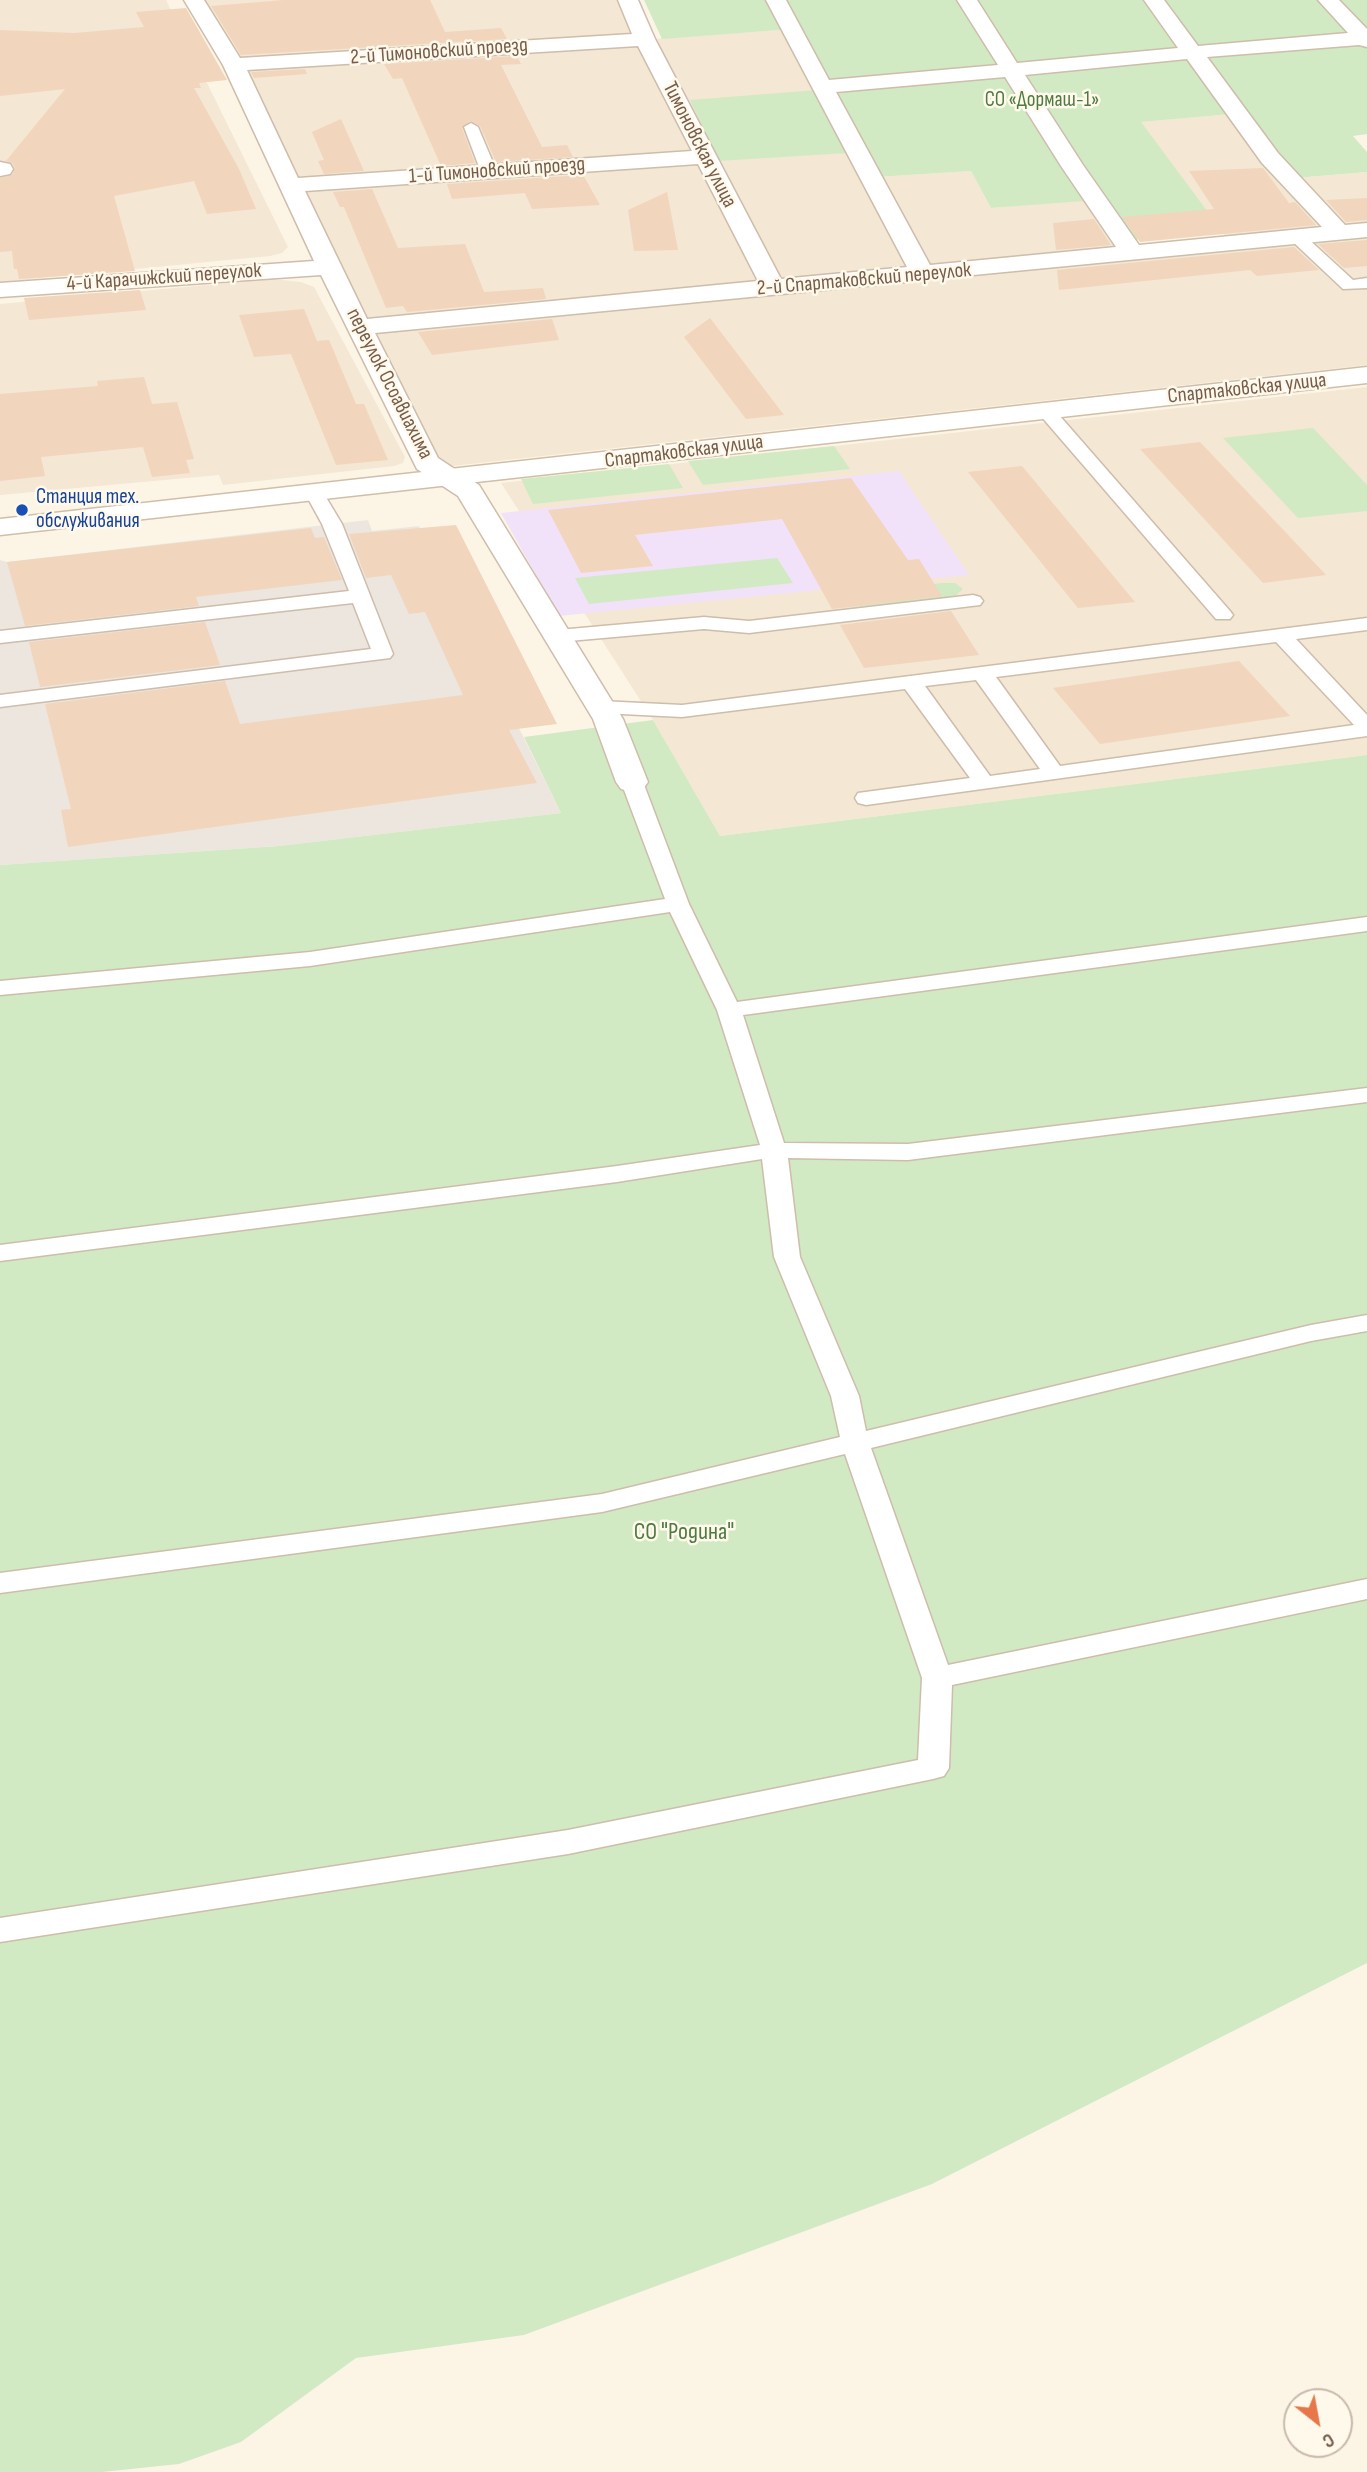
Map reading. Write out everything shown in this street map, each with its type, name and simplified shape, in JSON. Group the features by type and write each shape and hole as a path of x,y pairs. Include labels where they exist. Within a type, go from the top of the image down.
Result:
{"street":[{"name":"переулок Осоавиахима","path":"194,0 234,65 329,267 427,463 469,491 608,719 632,782"},
{"name":"Тимоновская улица","path":"628,0 645,39 774,289"},
{"path":"776,0 857,156 923,275"},
{"path":"967,0 978,14 1010,71 1133,254"},
{"path":"1154,0 1270,158 1340,233"},
{"path":"1328,0 1366,39"},
{"name":"2-й Тимоновский проезд","path":"234,65 645,39"},
{"path":"823,87 1010,71 1191,51 1366,39"},
{"name":"1-й Тимоновский проезд","path":"290,185 705,157"},
{"name":"2-й Спартаковский переулок","path":"360,327 923,275 1367,230"},
{"name":"4-й Карачижский переулок","path":"0,290 329,267"},
{"name":"Спартаковская улица","path":"0,527 1367,375"}],"lane":[{"path":"471,127 489,172"},
{"path":"1298,238 1349,285 1367,283"},
{"path":"1046,411 1223,615"},
{"path":"0,701 383,654 332,524 314,493"},
{"path":"0,638 360,596"},
{"path":"558,636 704,623 749,628 973,601"},
{"path":"601,707 682,711 1281,635 1362,630"},
{"path":"1281,635 1367,729"},
{"path":"982,673 1054,774"},
{"path":"911,682 984,783"},
{"path":"866,798 1367,729"},
{"path":"0,1930 568,1842 933,1768 937,1678 855,1443 845,1396 788,1257 774,1150 753,1078 729,1010 678,905 632,782"},
{"path":"0,988 310,959 678,905"},
{"path":"729,1010 1367,924"},
{"path":"0,1253 604,1176 774,1150 908,1152 1367,1095"},
{"path":"0,1583 602,1503 1311,1333 1367,1323"},
{"path":"937,1678 1367,1589"}],"shaded area":[{"path":"0,0 166,0 288,247 282,253 270,256 0,282"},
{"path":"204,0 617,0 633,36 241,63"},
{"path":"780,30 817,91 775,95 863,152 877,177 971,171 991,208 1083,200 1118,250 368,323 244,68"},
{"path":"1231,114 1283,179 1367,172 1367,365 443,467 429,452 369,333 1234,248 1140,122"},
{"path":"272,279 301,282 314,287 405,457 403,463 223,485 219,475 0,495 0,304"},
{"path":"1367,387 1367,755 720,836 653,720 501,483"},
{"path":"899,471 969,575 559,616 501,513"},
{"path":"368,520 372,531 419,526 561,813 279,846 0,865 0,560 7,562"}],"green space":[{"name":"СО «Дормаш-1»","path":"644,0 1367,0 1367,134 1353,136 1367,152 1367,172 1283,179 1231,114 1141,122 1222,231 1112,242 1083,201 991,208 971,171 877,177 863,152 718,161 690,100 817,90 780,30 662,39"},
{"path":"1313,428 1367,485 1367,511 1298,518 1223,438"},
{"path":"834,446 850,469 703,485 688,461"},
{"path":"669,464 683,488 533,504 521,479"},
{"path":"777,558 793,583 589,604 575,578"},
{"path":"955,583 963,589 954,597 928,602 834,608 849,594"},
{"name":"СО \"Родина\"","path":"653,720 720,836 1367,755 1367,1963 932,2184 524,2335 356,2358 241,2442 179,2464 102,2472 0,2472 0,865 279,846 561,813 524,737"}],"building":[{"path":"284,0 430,0 445,32 501,28 507,39 241,55 211,6"},
{"path":"186,8 227,80 199,83 201,88 194,88 239,169 256,209 207,214 194,181 114,196 135,271 19,279 17,269 14,269 12,251 0,252 0,178 12,175 15,168 12,163 6,161 65,89 0,96 0,30 74,33 144,27 136,12"},
{"path":"517,56 521,64 501,65 542,147 567,145 573,157 496,162 480,126 470,121 462,128 475,163 441,166 402,78 393,79 384,64"},
{"path":"305,69 307,74 254,78 251,72"},
{"path":"341,119 364,171 324,174 318,161 324,160 312,132"},
{"path":"1263,168 1289,203 1295,202 1316,225 1140,242 1122,217 1214,209 1189,171"},
{"path":"583,175 600,205 532,209 525,193 452,199 447,184"},
{"path":"372,189 398,248 465,244 484,292 543,288 546,299 407,312 403,306 386,308 344,207 340,207 333,192"},
{"path":"667,192 678,250 634,251 628,210"},
{"path":"1367,198 1367,220 1346,222 1326,200"},
{"path":"1094,219 1111,245 1056,250 1053,223"},
{"path":"1367,240 1367,266 1344,268 1318,244"},
{"path":"1294,247 1319,270 1257,276 1250,270 1059,290 1057,270"},
{"path":"140,290 146,310 29,320 24,298"},
{"path":"304,309 317,341 329,340 356,404 364,404 388,460 336,465 291,354 254,357 239,315"},
{"path":"710,318 784,415 746,419 684,337"},
{"path":"552,319 559,340 432,355 418,332"},
{"path":"144,377 152,404 177,402 194,459 186,460 190,473 152,477 143,447 41,457 45,476 0,481 0,394 98,386 97,381"},
{"path":"1200,442 1326,575 1263,583 1140,449"},
{"path":"1022,466 1135,602 1078,608 968,472"},
{"path":"851,478 908,560 919,559 942,596 832,609 782,519 635,535 653,566 581,573 548,510"},
{"path":"456,525 557,724 509,730 537,783 68,847 61,810 71,809 45,704 225,681 240,724 463,695 425,612 409,614 391,575 366,578 349,534"},
{"path":"311,528 315,538 324,537 342,580 196,597 199,606 25,626 7,562"},
{"path":"951,611 979,655 864,668 840,625"},
{"path":"205,622 220,665 40,687 29,642"},
{"path":"1239,661 1290,716 1100,744 1053,688"}],"place":[{"name":"Станция тех. обслуживания","path":"22,510"}]}
